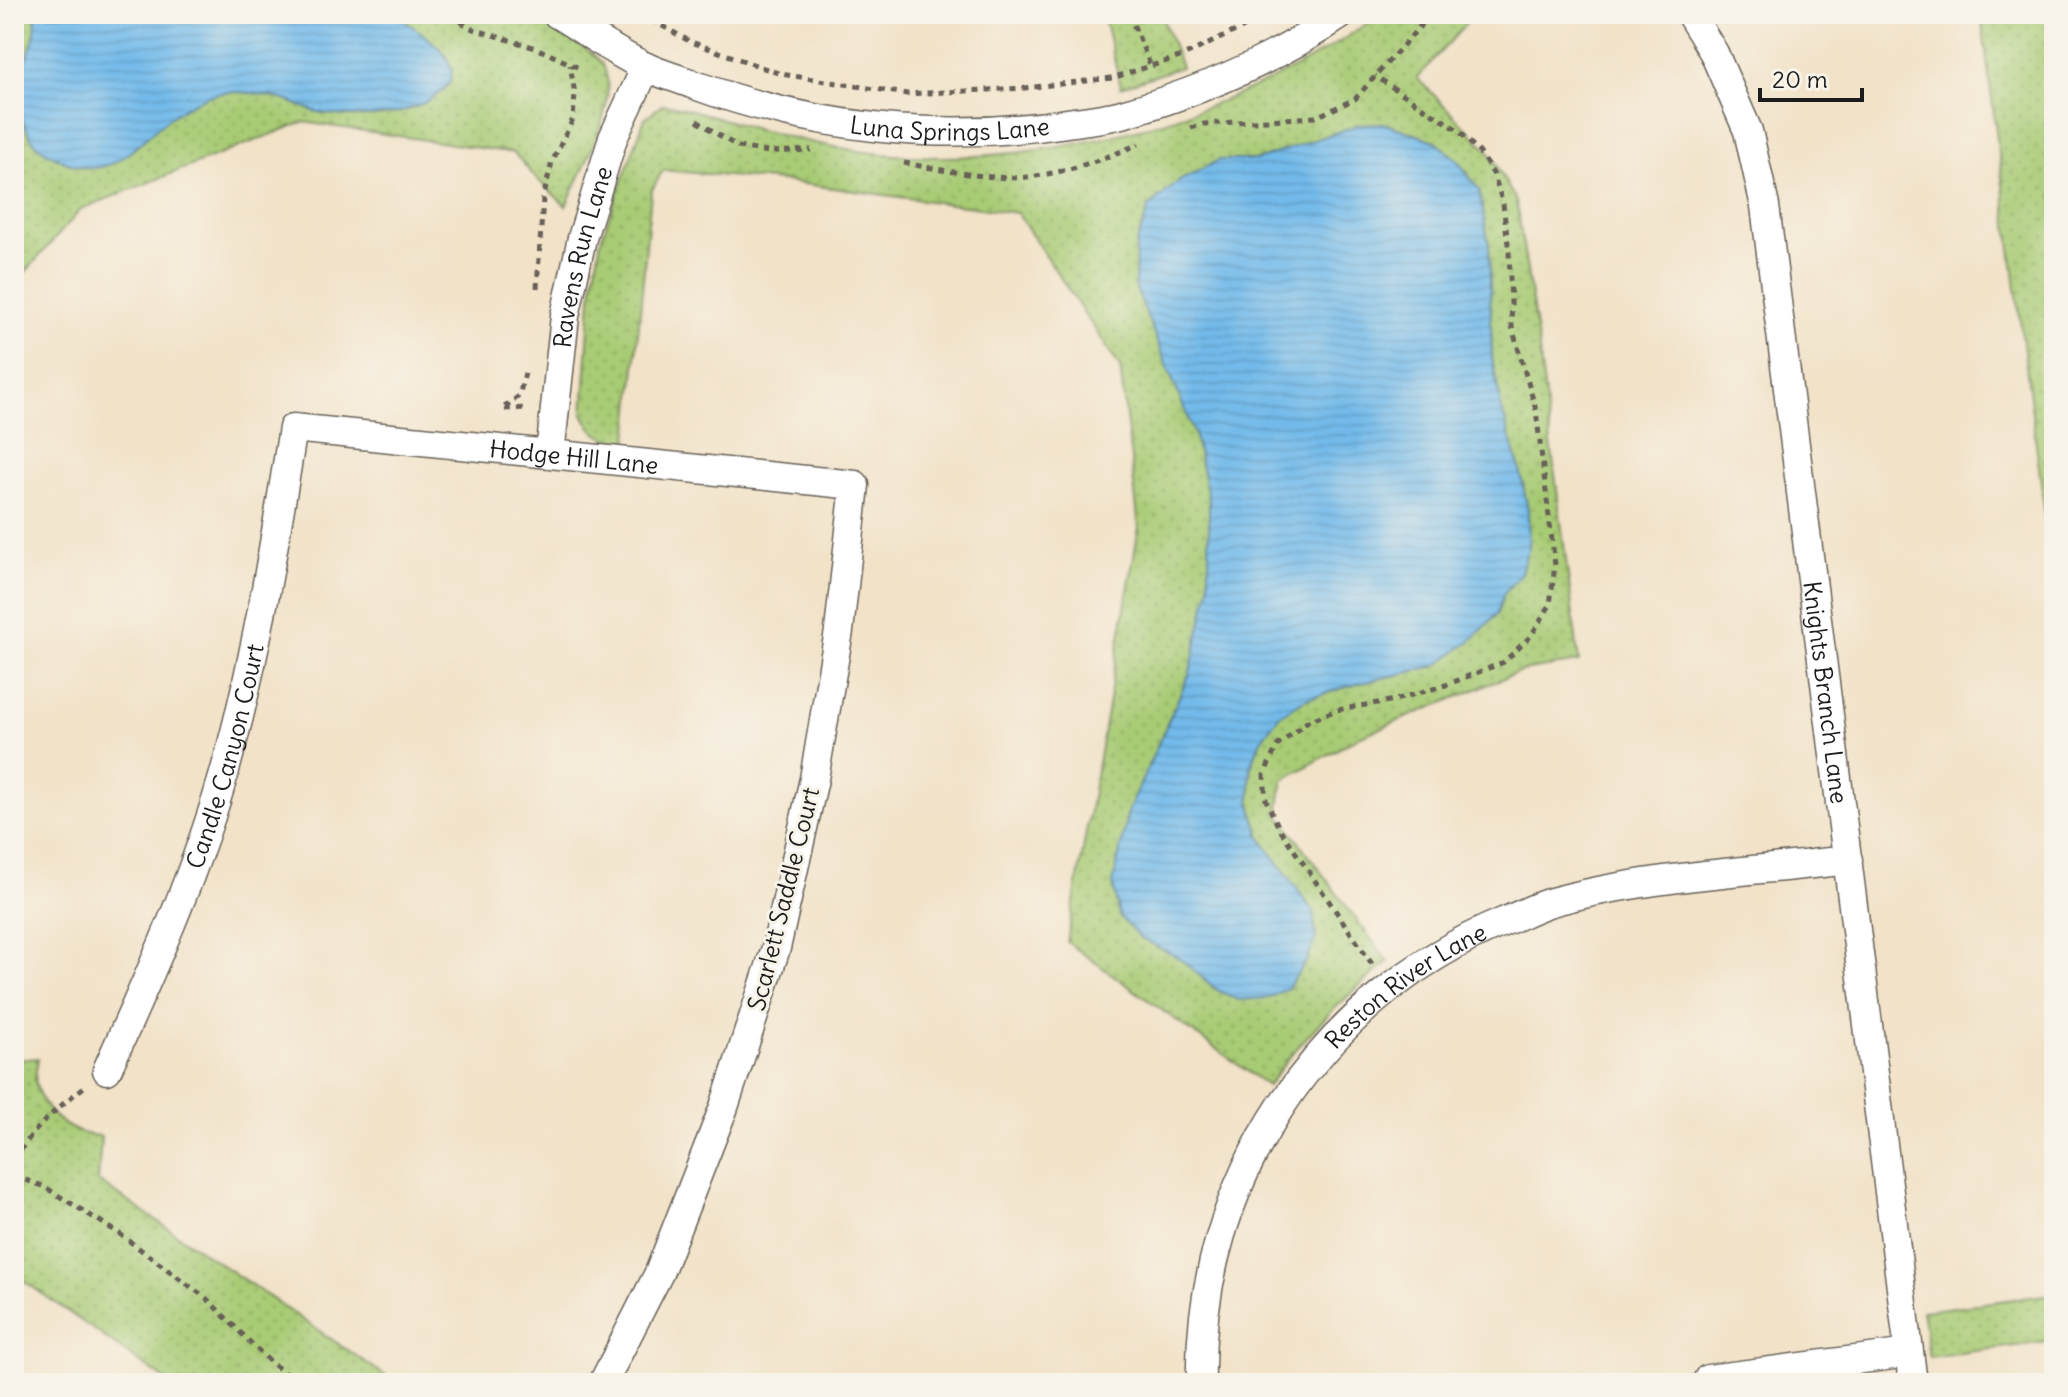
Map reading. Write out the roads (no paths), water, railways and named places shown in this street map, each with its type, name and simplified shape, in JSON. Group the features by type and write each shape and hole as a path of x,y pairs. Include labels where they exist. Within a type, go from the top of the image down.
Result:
{"street":[{"name":"Luna Springs Lane","path":"557,14 646,67 725,96 782,113 859,126 945,133 1035,129 1119,115 1207,87 1304,40 1342,14"},
{"name":"Knights Branch Lane","path":"1690,14 1714,53 1748,131 1765,206 1913,1383"},
{"name":"Ravens Run Lane","path":"550,454 565,316 582,238 613,138 646,67"},
{"name":"Hodge Hill Lane","path":"293,428 855,485"},
{"name":"Candle Canyon Court","path":"107,1070 183,895 226,766 253,658 293,428"},
{"name":"Scarlett Saddle Court","path":"603,1383 659,1273 724,1107 776,948 814,779 839,631 855,485"},
{"name":"Reston River Lane","path":"1201,1383 1200,1337 1217,1242 1254,1148 1307,1067 1377,995 1462,939 1547,904 1642,884 1848,860"},
{"path":"1708,1379 1909,1353"}],"water":[{"path":"35,14 395,14 438,47 451,68 451,79 431,99 401,112 384,115 350,116 317,112 288,101 255,94 230,92 214,95 176,113 119,160 107,166 80,167 40,148 30,137 22,119 17,90 33,41"},
{"path":"1383,123 1435,141 1457,160 1479,190 1489,245 1492,358 1502,410 1520,469 1528,510 1529,547 1520,575 1504,593 1497,614 1474,638 1436,666 1306,699 1280,715 1260,742 1251,767 1250,800 1260,837 1313,911 1316,937 1307,960 1288,988 1269,998 1238,1000 1217,990 1179,958 1139,937 1119,916 1113,883 1128,812 1190,672 1209,590 1209,500 1194,433 1135,286 1136,245 1149,207 1179,181 1219,160 1257,160 1357,125"}]}
